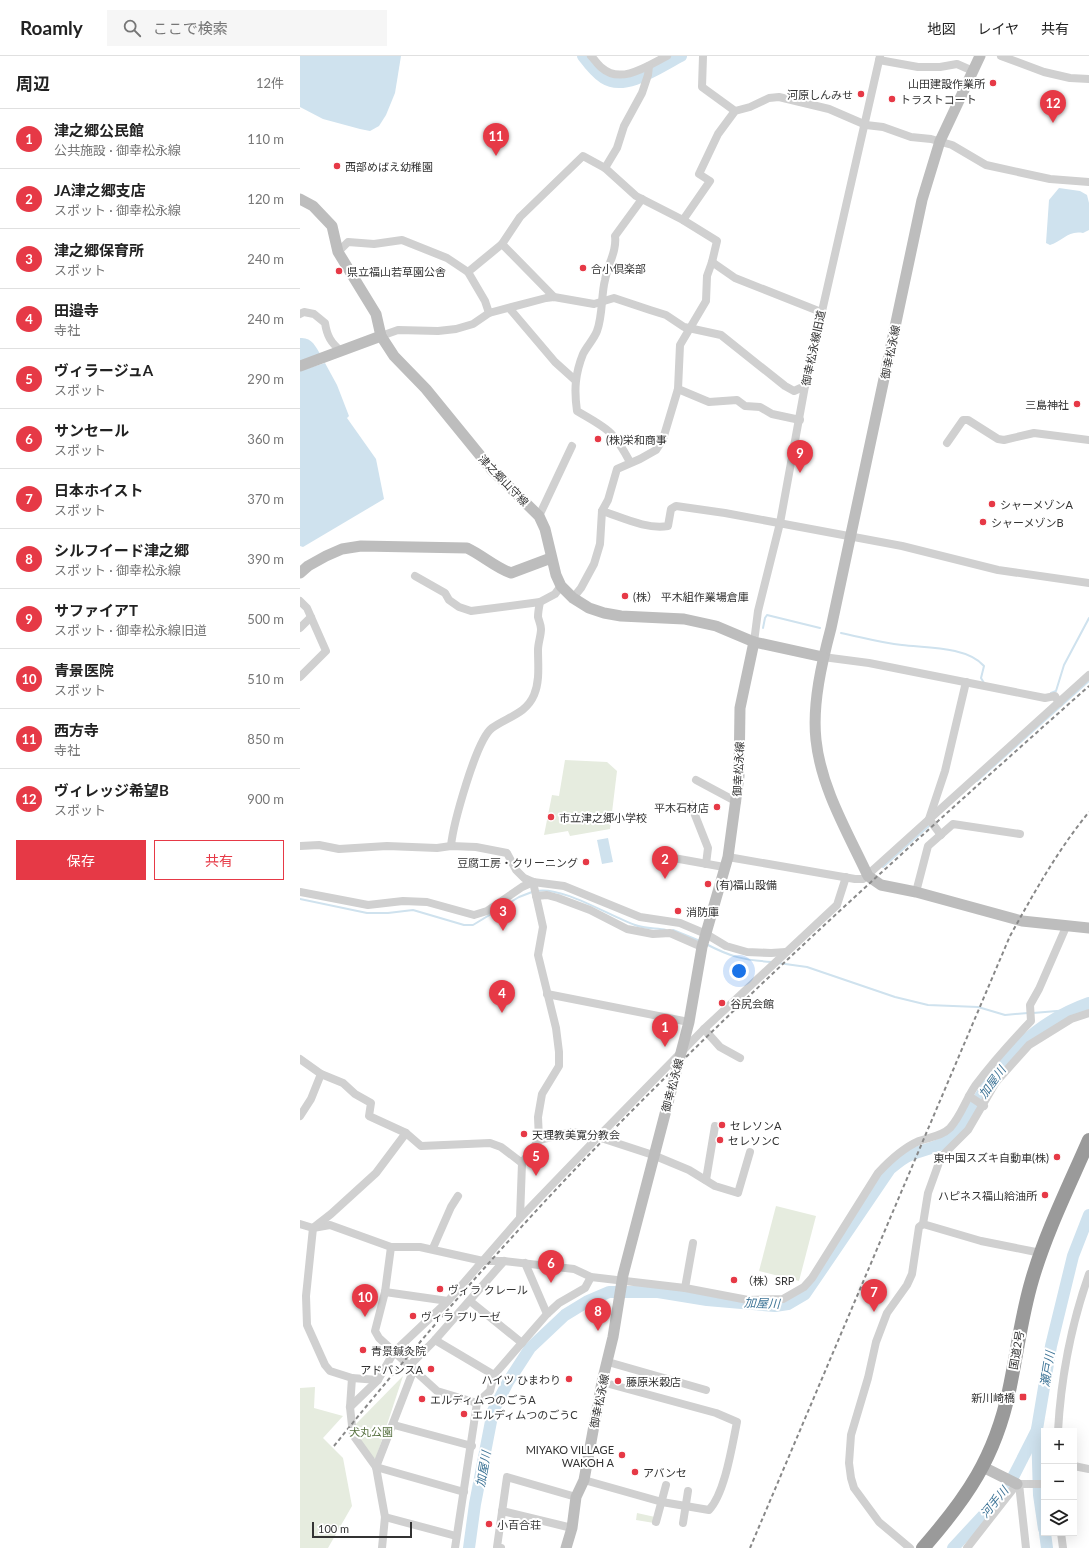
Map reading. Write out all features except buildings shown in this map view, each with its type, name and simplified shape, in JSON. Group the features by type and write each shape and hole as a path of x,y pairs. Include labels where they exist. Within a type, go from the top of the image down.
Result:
{"highway":[{"name":"国道2号","path":"923,1548 990,1471 993,1447 1010,1390 1022,1318 1032,1281 1041,1253 1089,1140"},
{"name":"国道2号","path":"932,1548 967,1506 990,1471 1000,1448 1008,1424 1038,1282 1049,1250 1089,1157"}],"main road":[{"name":"御幸松永線","path":"868,876 832,798 821,768 816,740 815,717 823,657 922,200 940,141 980,56"},
{"name":"津之郷山守線","path":"300,199 313,206 332,226 338,252 376,314 382,336 394,356 426,389 492,470 539,516 545,528 551,558 561,586 573,598 589,608 604,613 621,616 684,619 716,626 754,642"},
{"path":"300,366 382,336"},
{"path":"300,573 308,566 326,556 342,549 361,546 467,548 506,571 511,572 551,558"},
{"name":"御幸松永線","path":"566,1548 572,1528 576,1497 584,1480 602,1382 608,1362 620,1288 653,1156 689,1022 704,941 726,862 737,802 740,708 754,642"},
{"path":"754,642 823,657"},
{"path":"868,876 881,885 916,892 1022,921 1089,928"},
{"path":"990,1471 1018,1484"}],"street":[{"path":"591,56 602,69 611,73 623,74 649,70 667,56"},
{"path":"703,56 702,87 735,111"},
{"path":"1001,56 1044,72 1070,78 1089,79"},
{"path":"880,58 918,67 940,67 957,64 973,71"},
{"name":"御幸松永線旧道","path":"754,642 758,611 780,523 805,386 821,312 866,125 880,58"},
{"path":"605,168 618,148 624,126 642,93 649,70"},
{"path":"683,220 710,181 699,174 718,134 735,111 750,107 769,98 779,97 829,110 866,125 883,127 911,137 940,141 952,145 986,165 1050,179 1089,182"},
{"path":"468,272 502,244 520,217 583,156 605,168 624,186 642,199 683,220 717,241 707,276 706,301 680,345 678,389 663,440 656,450 640,460 630,462 617,469 608,500 602,511 600,544 594,564 581,588 573,598"},
{"path":"630,462 617,438 607,428 577,411 574,389 575,380 583,354 597,330 603,302 605,280 616,247 616,236 642,199"},
{"path":"338,252 348,242 374,244 402,240 447,258 468,272 485,301 489,314"},
{"path":"502,244 554,298"},
{"path":"712,262 735,278 821,312"},
{"path":"382,336 398,330 438,331 456,329 473,324 489,314 554,298 594,304 614,298 666,315 690,328 721,335 752,358 773,377 794,391 805,386"},
{"path":"510,309 555,362 575,380"},
{"path":"300,314 304,312 314,314 325,323 326,334 334,346 342,351"},
{"path":"678,389 709,402 737,400 745,406 760,407 772,414 800,420"},
{"path":"947,443 963,420 968,420 998,439 1004,440 1034,433 1089,440"},
{"path":"539,516 572,446"},
{"path":"602,511 637,522 662,527 668,526 671,510 676,506 725,512 850,538 902,546 998,570 1089,582"},
{"path":"415,576 445,593 449,600 459,608 471,611 540,602 555,594 561,586"},
{"path":"300,601 307,608 326,651 300,677"},
{"path":"450,846 468,777 486,734 491,728 523,710 530,703 538,685 540,662 538,650 541,629 538,618 540,602"},
{"path":"300,628 311,617"},
{"path":"823,657 869,663 1045,698 1055,696 1058,703"},
{"path":"668,857 706,864 726,862 863,879 931,822 1089,675"},
{"path":"931,822 945,771 966,682"},
{"path":"696,780 737,802"},
{"path":"691,805 708,848 706,864"},
{"path":"931,822 941,835"},
{"path":"916,892 928,846 953,824 1020,834"},
{"path":"300,846 319,845 339,849 387,846 437,848 450,846 476,847 508,853 516,870 524,878 533,882 564,886 640,917 680,923 704,941"},
{"path":"350,1408 378,1380 394,1352 448,1301 520,1218 598,1137 704,1029 837,905 846,877"},
{"path":"300,892 368,904 403,901 427,902 474,915 487,911 522,887 533,882"},
{"path":"520,1218 522,1163 539,1140 538,1117 542,1094 559,1066 556,1028 538,955 543,927 533,882"},
{"path":"536,896 547,895 558,898 590,910 627,929 653,934 670,934 747,952 786,952"},
{"path":"590,910 594,899"},
{"path":"300,1224 313,1228 330,1226 391,1247 433,1248 483,1261 504,1261 574,1269 620,1288 685,1288 748,1300 777,1300 786,1297 804,1287 812,1278 878,1173 889,1161 901,1152 919,1142 942,1134 949,1128 958,1117 990,1066 1031,1021 1030,1005 1066,926"},
{"path":"547,994 689,1022"},
{"path":"910,1548 879,1522 854,1488 851,1478 849,1463 851,1435 868,1378 876,1342 887,1313 907,1285 912,1274 919,1227 923,1224 928,1193 941,1157 968,1130 996,1082 1010,1064 1029,1045 1071,1019 1089,1013"},
{"path":"704,1029 720,1047 740,1058"},
{"path":"300,1059 321,1074 344,1083 362,1099 371,1104 369,1116 406,1133 421,1146 490,1143 506,1150 522,1163"},
{"path":"300,1116 311,1099 321,1074"},
{"path":"970,1097 983,1105"},
{"path":"706,1180 715,1126"},
{"path":"539,1140 572,1132 598,1137 689,1170 715,1186 738,1193 750,1152"},
{"path":"378,1380 352,1378 330,1371 324,1365 307,1325 306,1296 313,1228 331,1214 376,1173 406,1133"},
{"path":"433,1248 451,1207 458,1196"},
{"path":"923,1224 981,1241 1041,1253"},
{"path":"685,1288 693,1243"},
{"path":"391,1247 385,1292 375,1331 379,1338 437,1391 477,1403"},
{"path":"410,1365 435,1340 504,1261"},
{"path":"525,1263 547,1314"},
{"path":"1058,1428 1066,1359 1078,1309 1089,1274"},
{"path":"455,1548 472,1446 477,1403 490,1391 494,1375 547,1314 558,1303 585,1288 591,1277"},
{"path":"385,1292 448,1301"},
{"path":"470,1301 522,1343"},
{"path":"435,1340 494,1375"},
{"path":"608,1362 706,1390"},
{"path":"376,1467 394,1425 412,1374 410,1365"},
{"path":"352,1378 350,1408 353,1435 376,1467 385,1517 382,1548"},
{"path":"584,1480 662,1502 709,1510 716,1503 728,1464 737,1422 716,1413 602,1382"},
{"path":"394,1425 472,1446"},
{"path":"376,1467 464,1492"},
{"path":"1077,1467 1089,1469"},
{"path":"501,1548 497,1547 507,1477 576,1497"},
{"path":"1018,1484 1041,1484"},
{"path":"967,1548 1018,1484"},
{"path":"1018,1484 1026,1548"},
{"path":"656,1522 666,1485"},
{"path":"683,1523 688,1491"},
{"path":"502,1511 572,1528"},
{"path":"385,1517 456,1536"},
{"path":"1061,1536 1063,1548"}],"green space":[{"path":"565,760 607,762 617,771 610,829 570,836 568,831 544,835 552,795 559,796"},
{"path":"776,1206 816,1216 799,1281 759,1271"},
{"name":"犬丸公園","path":"403,1376 376,1458 373,1458 355,1432 355,1425"},
{"path":"315,1387 314,1408 343,1416 323,1438 343,1458 352,1506 328,1548 300,1548 300,1388"},
{"path":"637,1513 655,1517 654,1523 636,1520"}],"water":[{"path":"300,56 401,56 395,93 386,115 379,126 370,131 360,129 323,119 300,107"},
{"path":"1059,188 1080,191 1087,195 1089,203 1089,230 1083,233 1078,232 1069,234 1050,245 1046,243 1049,200"},
{"path":"300,338 308,339 315,345 321,355 300,361"},
{"path":"325,363 337,385 349,416 347,418 376,459 384,499 303,547 300,546 300,371"},
{"path":"608,838 613,862 602,864 597,840"}],"waterway":[{"path":"583,56 595,71 604,78 622,82 643,76 681,56"},
{"path":"763,628 767,615 820,628"},
{"path":"1051,693 1056,691 1064,665 1089,618"},
{"path":"841,633 886,643 957,651 977,659 984,666 981,678 984,683"},
{"path":"977,781 1089,681"},
{"path":"883,867 930,825"},
{"path":"536,891 559,893 572,897 635,925 666,930"},
{"path":"300,899 367,913 388,913 413,910 464,925 473,925 519,897 532,892"},
{"path":"673,930 700,941"},
{"path":"706,944 738,957 772,962"},
{"path":"778,963 807,967 895,997 928,1005 978,1007 1005,1015 1028,1013"},
{"name":"加屋川","path":"469,1548 475,1504 493,1411 508,1382 530,1348 565,1315 588,1301 609,1292 658,1292 707,1300 775,1306 788,1304 805,1294 890,1169 907,1156 944,1143 954,1135 995,1074 1025,1040 1049,1022 1075,1008 1089,1003"},
{"path":"1033,1013 1069,1010"},
{"name":"瀬戸川","path":"1041,1509 1039,1495 1037,1429 1051,1346 1073,1256 1089,1215"},
{"name":"河手川","path":"953,1548 1006,1491 1037,1430"},
{"name":"瀬戸川","path":"1045,1536 1047,1548"}],"railway":[{"path":"334,1446 401,1365 504,1246 612,1131 669,1073 847,904 1089,686"},
{"path":"750,1548 1010,936 1056,857 1089,812"}],"place":[{"name":"山田建設作業所","path":"993,83"},
{"name":"河原しんみせ","path":"861,94"},
{"name":"トラストコート","path":"892,99"},
{"name":"ヴィレッジ希望B","path":"1053,123"},
{"name":"西方寺","path":"496,156"},
{"name":"西部めばえ幼稚園","path":"337,166"},
{"name":"合小倶楽部","path":"583,268"},
{"name":"県立福山若草園公舎","path":"339,271"},
{"name":"三島神社","path":"1077,404"},
{"name":"(株)栄和商事","path":"598,439"},
{"name":"サファイアT","path":"800,473"},
{"name":"シャーメゾンA","path":"992,504"},
{"name":"シャーメゾンB","path":"983,522"},
{"name":"(株） 平木組作業場倉庫","path":"625,596"},
{"name":"平木石材店","path":"717,807"},
{"name":"市立津之郷小学校","path":"551,817"},
{"name":"豆腐工房・クリーニング","path":"586,862"},
{"name":"JA津之郷支店","path":"665,879"},
{"name":"(有)福山設備","path":"708,884"},
{"name":"消防庫","path":"678,911"},
{"name":"津之郷保育所","path":"503,931"},
{"name":"谷尻会館","path":"722,1003"},
{"name":"田邉寺","path":"502,1013"},
{"name":"津之郷公民館","path":"665,1047"},
{"name":"セレソンA","path":"722,1125"},
{"name":"天理教美寛分教会","path":"524,1134"},
{"name":"セレソンC","path":"720,1140"},
{"name":"東中国スズキ自動車(株)","path":"1057,1157"},
{"name":"ヴィラージュA","path":"536,1176"},
{"name":"ハピネス福山給油所","path":"1045,1195"},
{"name":"（株）SRP","path":"734,1280"},
{"name":"サンセール","path":"551,1283"},
{"name":"ヴィラ クレール","path":"440,1289"},
{"name":"日本ホイスト","path":"874,1312"},
{"name":"ヴィラ プリーゼ","path":"413,1316"},
{"name":"青景医院","path":"365,1317"},
{"name":"シルフイード津之郷","path":"598,1331"},
{"name":"青景鍼灸院","path":"363,1350"},
{"name":"アドバンスA","path":"431,1369"},
{"name":"ハイツ ひまわり","path":"569,1379"},
{"name":"藤原米穀店","path":"618,1381"},
{"name":"新川崎橋","path":"1023,1397"},
{"name":"エルディムつのごうA","path":"422,1399"},
{"name":"エルディムつのごうC","path":"464,1414"},
{"name":"MIYAKO VILLAGE WAKOH A","path":"622,1455"},
{"name":"アバンセ","path":"635,1472"},
{"name":"小百合荘","path":"489,1524"}]}
